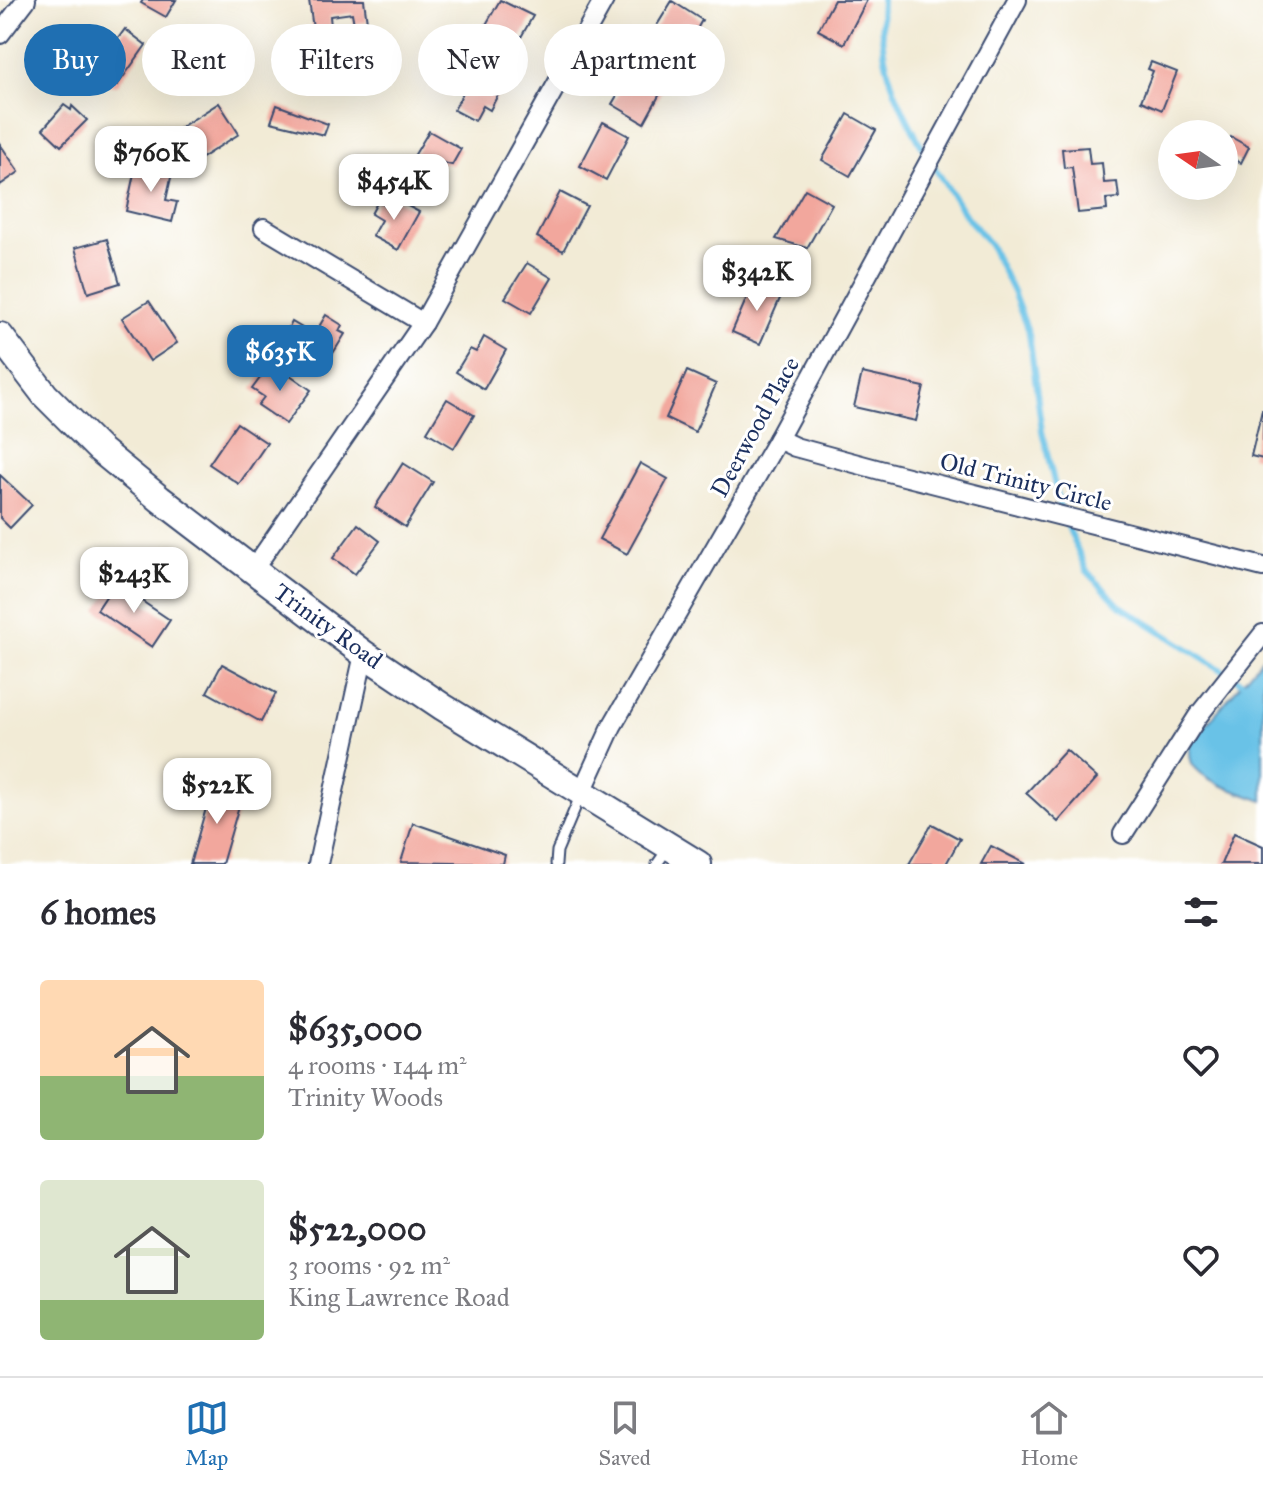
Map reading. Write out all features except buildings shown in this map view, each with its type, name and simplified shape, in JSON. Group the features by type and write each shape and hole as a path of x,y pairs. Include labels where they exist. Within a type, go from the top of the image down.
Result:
{"main road":[{"name":"Trinity Road","path":"0,336 45,395 99,449 364,654 581,794 663,855 698,864"}],"street":[{"path":"0,34 26,0"},
{"path":"253,570 423,323 604,0"},
{"name":"Deerwood Place","path":"581,794 612,726 778,439 1017,0"},
{"path":"264,228 423,323"},
{"name":"Old Trinity Circle","path":"778,439 795,447 880,470 1263,567"},
{"path":"1123,834 1198,716 1263,634"},
{"path":"318,864 364,654"}],"lane":[{"path":"556,864 557,851 581,794"}],"water":[{"path":"1263,657 1263,801 1224,786 1197,770 1190,758 1190,744"}],"waterway":[{"path":"882,0 883,43 891,81 927,156"},
{"path":"933,165 966,216 990,245 1029,334 1042,431 1061,512"},
{"path":"1066,522 1086,570 1119,605 1241,682"}]}
